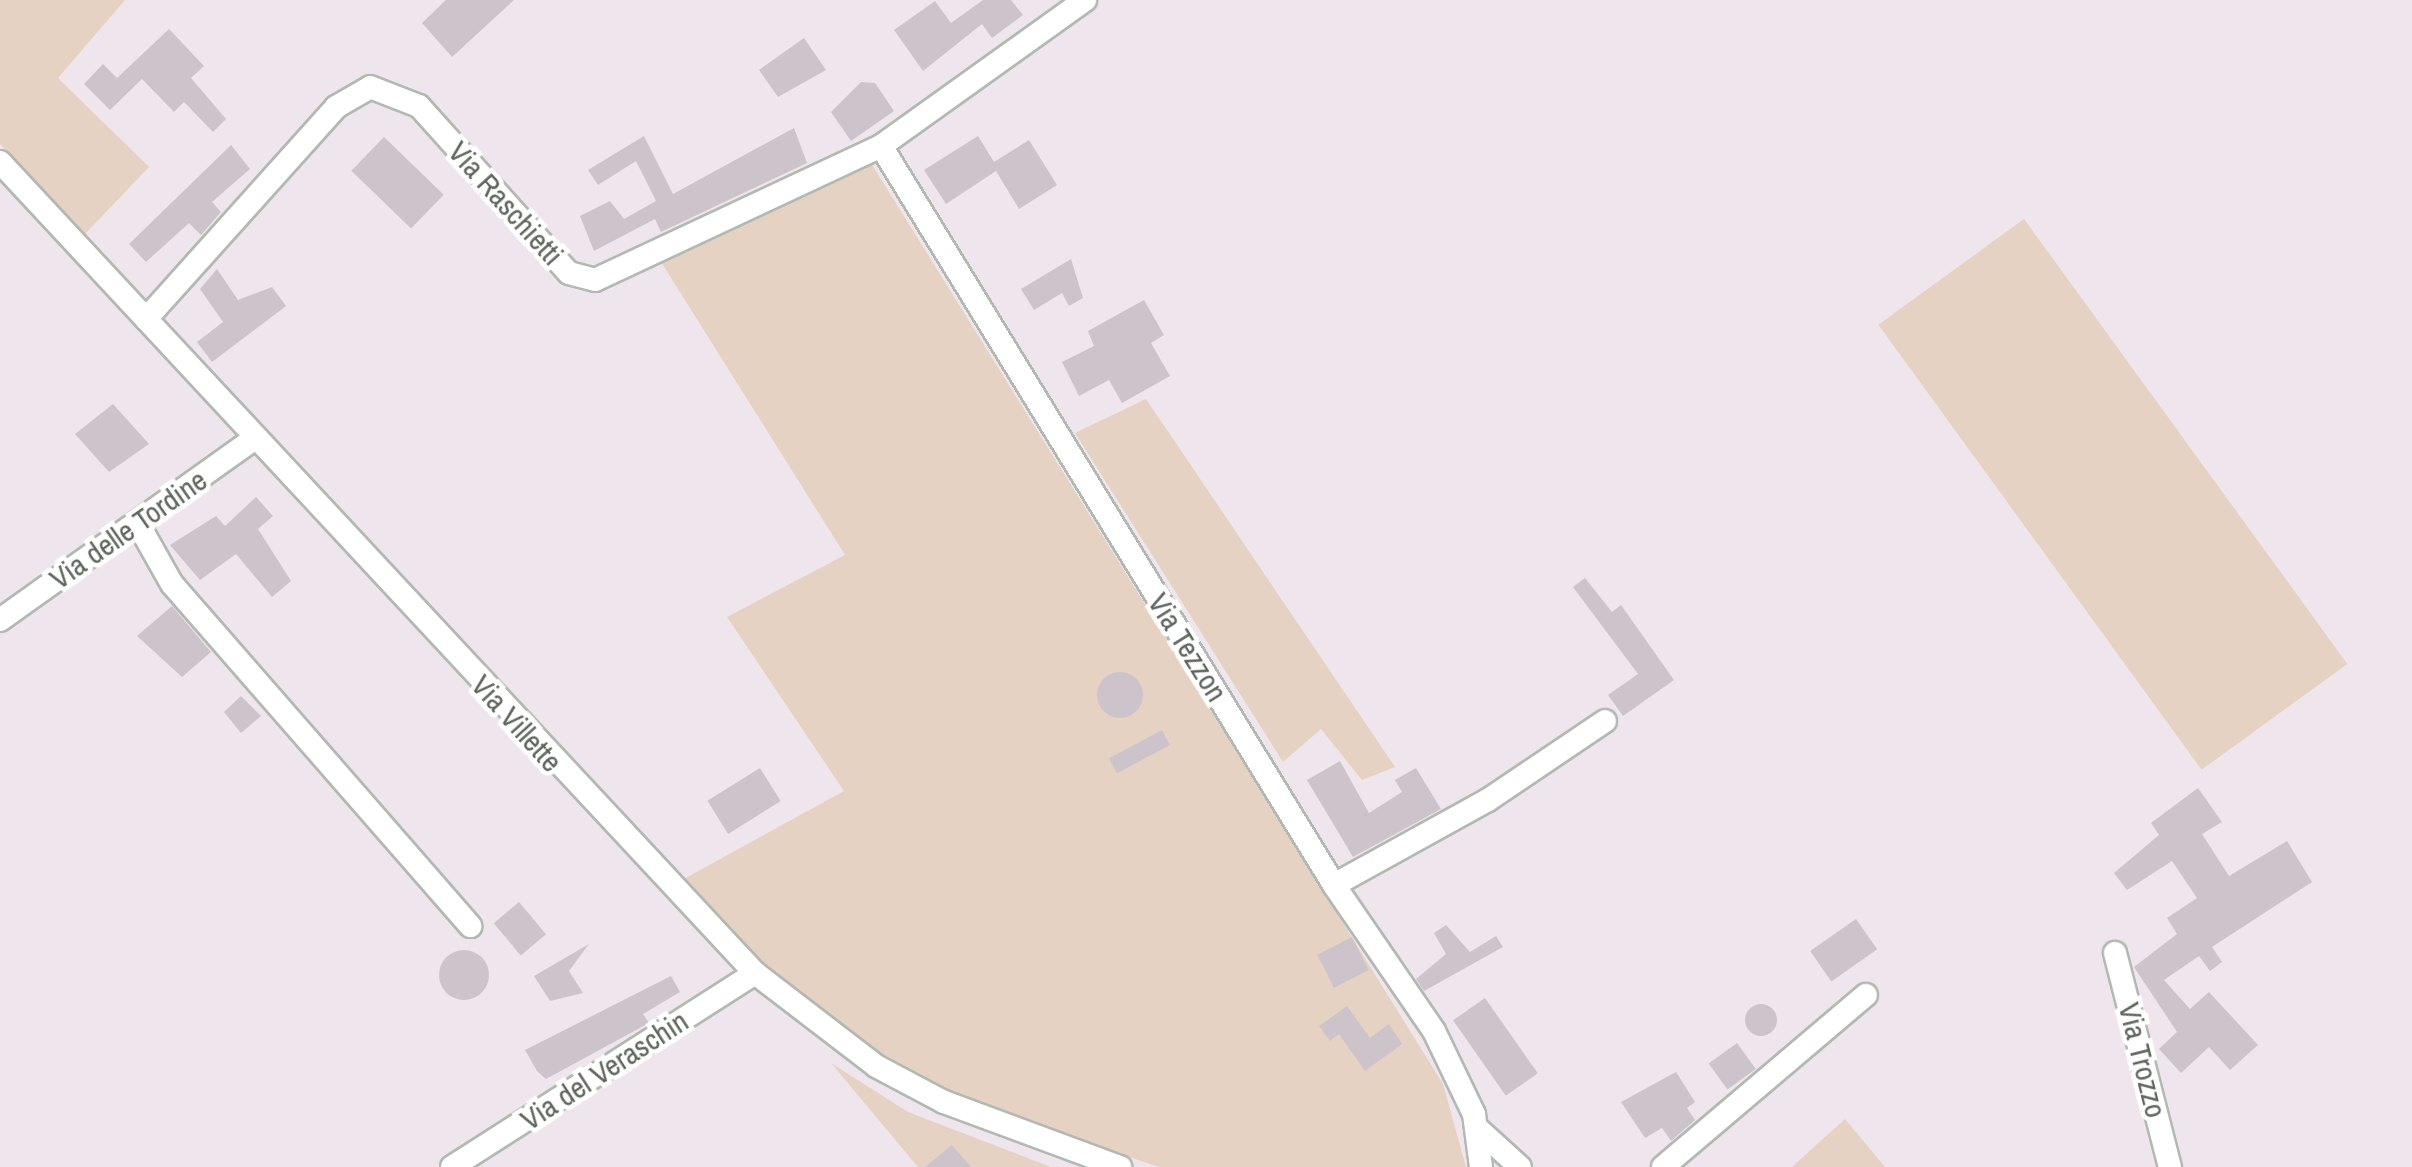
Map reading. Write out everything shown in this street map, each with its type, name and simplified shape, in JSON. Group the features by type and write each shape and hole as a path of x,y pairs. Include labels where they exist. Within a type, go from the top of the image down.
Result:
{"street":[{"name":"Via Raschietti","path":"146,319 336,107 370,87 419,106 582,280 881,146 1085,0"},
{"name":"Via Tezzon","path":"881,146 1334,885 1434,1031 1483,1154"},
{"name":"Via Villette","path":"0,162 755,973 876,1066 944,1102 1120,1167"},
{"name":"Via delle Tordine","path":"0,620 255,438"},
{"path":"137,522 172,584 470,926"},
{"path":"1334,885 1488,800 1604,720"},
{"name":"Via Trozzo","path":"2115,953 2170,1167"},
{"name":"Via del Veraschin","path":"452,1167 755,973"},
{"path":"1664,1167 1866,995"},
{"path":"1483,1154 1520,1167"}],"shaded area":[{"path":"0,0 125,0 58,78 149,167 84,235 0,144"},
{"path":"871,163 1443,1084 1466,1167 1159,1167 987,1110 861,1042 761,967 682,880 844,791 727,617 845,555 661,262"},
{"path":"2024,219 2347,664 2202,770 1878,325"},
{"path":"1146,399 1395,767 1362,780 1321,729 1283,762 1075,433"},
{"path":"831,1063 908,1112 1051,1167 918,1167"},
{"path":"1845,1119 1885,1167 1792,1167"}],"building":[{"path":"446,0 514,0 452,57 422,23"},
{"path":"983,0 1011,0 1023,15 992,38 982,24 923,71 894,30 935,1 951,23"},
{"path":"169,29 204,66 191,78 226,119 213,132 184,102 174,112 142,79 110,110 84,84 103,64 117,78"},
{"path":"804,38 826,70 778,97 759,70"},
{"path":"861,82 875,83 894,111 851,141 831,112"},
{"path":"794,128 807,163 661,232 655,219 594,251 580,216 610,201 624,219 656,201 636,161 598,185 588,170 644,136 673,194"},
{"path":"978,136 994,162 1029,140 1057,185 1019,209 996,171 946,204 924,170"},
{"path":"384,137 444,195 411,228 351,171"},
{"path":"231,145 250,169 212,202 221,212 201,235 189,223 146,262 129,244"},
{"path":"1071,259 1083,298 1069,306 1062,293 1034,310 1021,289"},
{"path":"217,269 238,300 272,287 286,306 212,362 197,342 223,322 200,289"},
{"path":"1144,300 1164,335 1151,343 1170,376 1122,403 1109,380 1079,396 1062,362 1094,346 1088,331"},
{"path":"113,404 149,444 109,472 75,434"},
{"path":"256,497 273,516 258,529 291,581 272,597 236,554 200,580 170,545 216,516 225,526"},
{"path":"1585,578 1612,612 1621,605 1674,680 1623,716 1608,695 1638,674 1573,587"},
{"path":"172,606 211,652 182,677 137,636"},
{"path":"1120,672 1136,679 1143,695 1136,711 1120,718 1104,711 1097,695 1104,679"},
{"path":"241,696 261,716 241,733 224,712"},
{"path":"1162,730 1170,745 1117,773 1109,758"},
{"path":"1340,761 1369,813 1402,792 1395,780 1416,768 1441,809 1353,857 1307,780"},
{"path":"760,768 781,801 728,834 707,801"},
{"path":"2198,788 2222,822 2202,834 2229,876 2287,841 2312,882 2212,947 2222,962 2210,971 2199,956 2164,980 2190,1009 2209,992 2258,1045 2230,1070 2209,1047 2181,1073 2159,1049 2177,1032 2134,967 2177,934 2167,918 2197,898 2172,861 2127,890 2114,873 2159,835 2151,823"},
{"path":"519,902 546,934 521,955 494,923"},
{"path":"1856,919 1877,949 1831,981 1810,951"},
{"path":"1446,925 1470,952 1496,936 1503,947 1424,991 1416,979 1446,954 1434,933"},
{"path":"1352,937 1369,970 1334,988 1317,955"},
{"path":"589,944 569,971 583,993 550,1001 534,976"},
{"path":"464,950 482,957 489,975 482,993 464,1000 446,993 439,975 446,957"},
{"path":"671,976 680,992 643,1014 649,1023 546,1079 537,1071 525,1050"},
{"path":"1485,998 1538,1073 1506,1096 1453,1020"},
{"path":"1761,1004 1772,1009 1777,1020 1772,1031 1761,1036 1750,1031 1745,1020 1750,1009"},
{"path":"1347,1006 1370,1038 1389,1024 1402,1044 1365,1071 1339,1034 1330,1041 1319,1026"},
{"path":"1737,1043 1756,1069 1727,1089 1709,1064"},
{"path":"1676,1072 1695,1102 1687,1108 1695,1120 1671,1141 1662,1128 1645,1138 1621,1102"},
{"path":"952,1145 971,1167 925,1167"}]}
